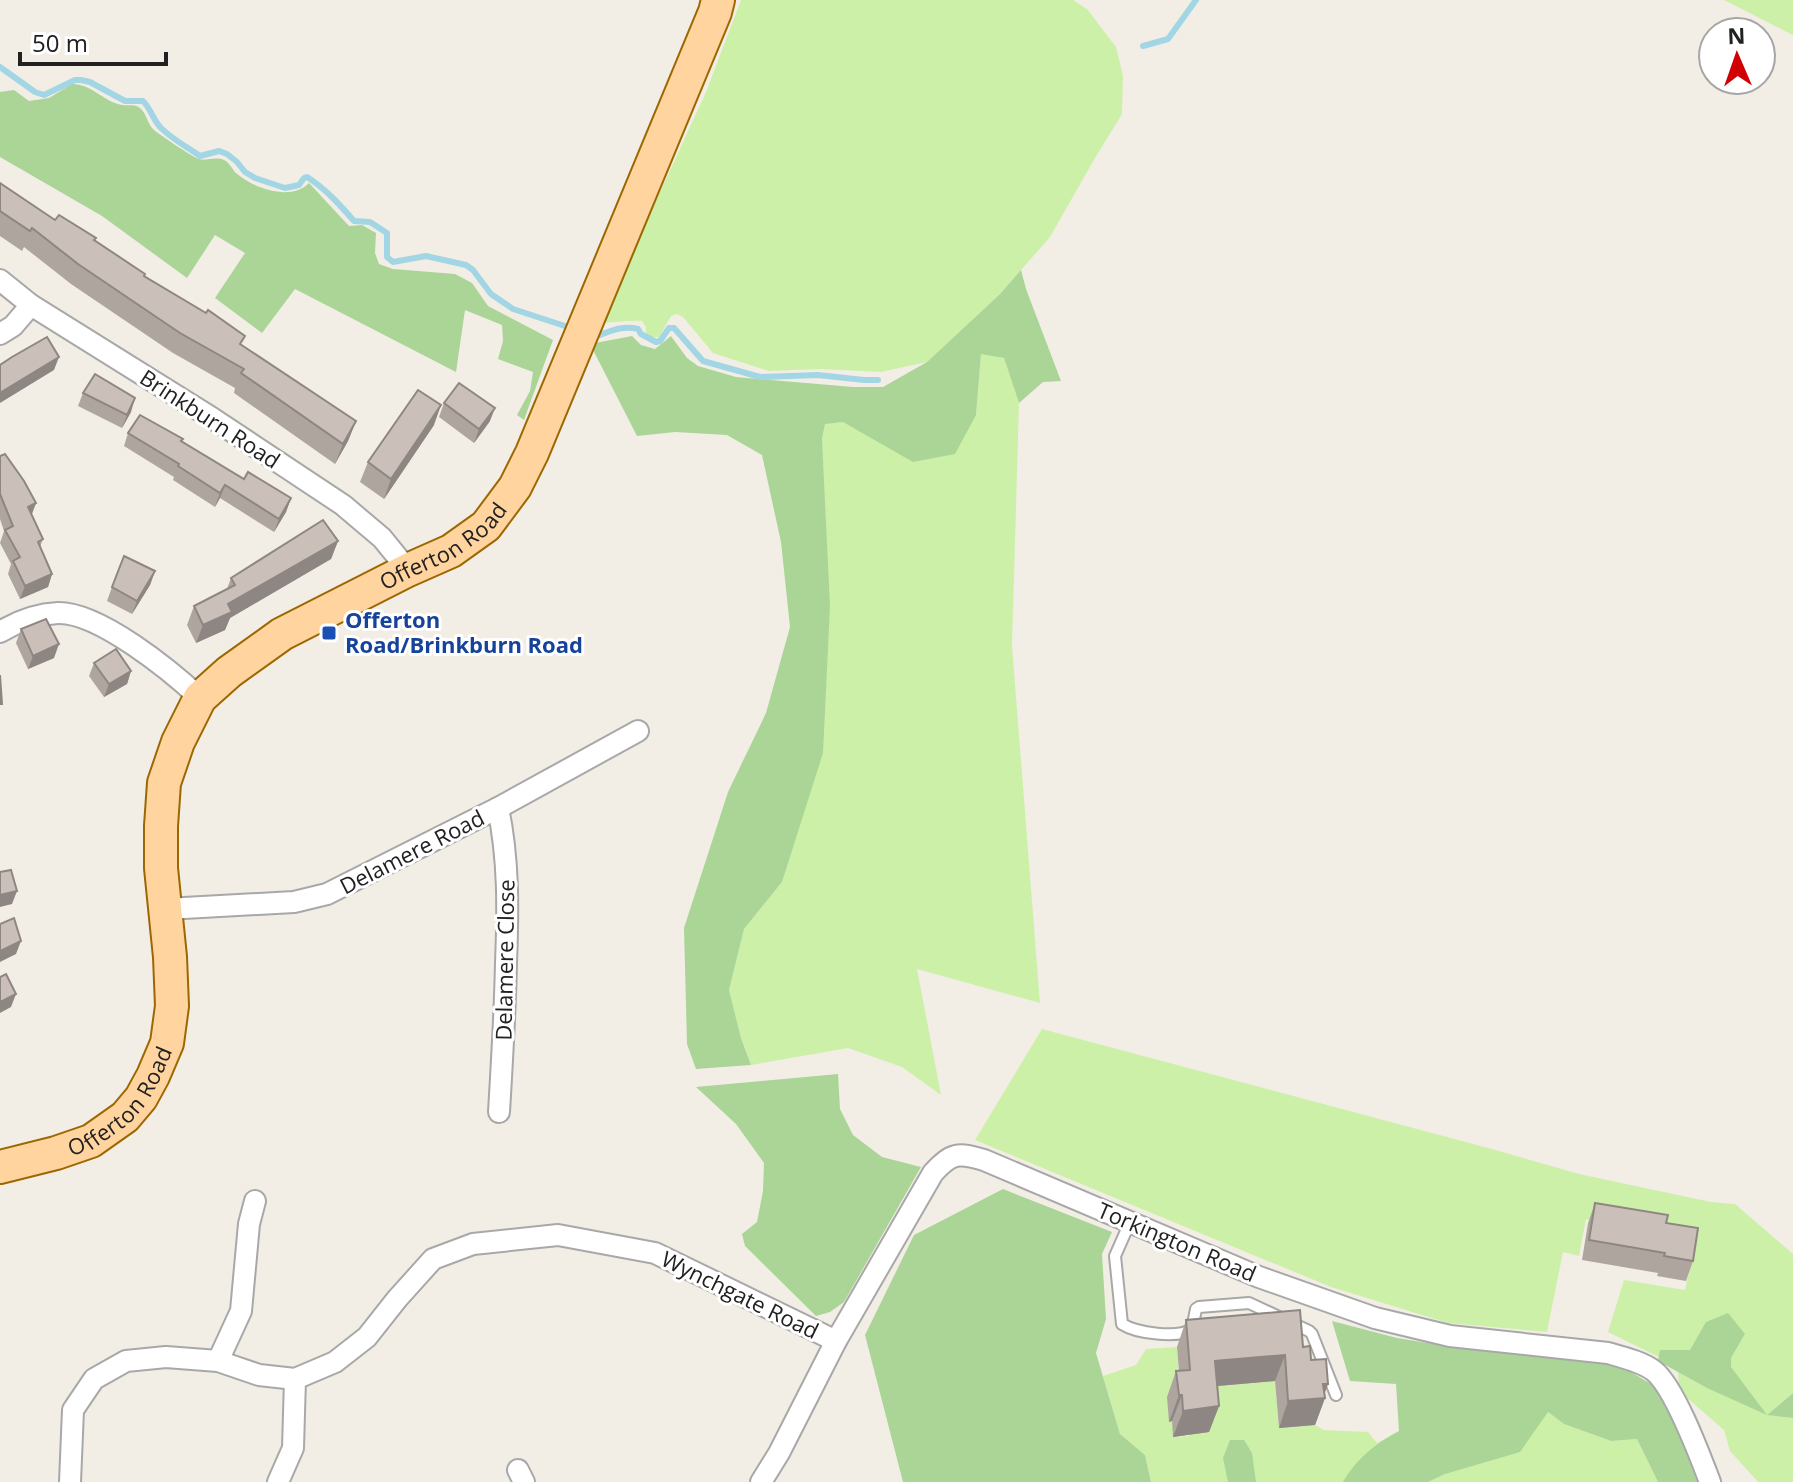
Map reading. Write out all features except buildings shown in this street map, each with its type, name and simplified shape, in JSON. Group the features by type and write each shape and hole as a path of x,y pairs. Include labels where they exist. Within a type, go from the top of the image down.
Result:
{"main road":[{"name":"Offerton Road","path":"0,1167 91,1141 125,1117 141,1098 167,1043 172,1006 161,868 164,783 178,742 200,698 229,672 282,634 451,551 486,526 515,487 605,279 718,0"}],"street":[{"name":"Brinkburn Road","path":"0,280 31,305 212,418 343,505 382,538 408,570"},
{"path":"0,334 13,326 31,305"},
{"path":"0,632 36,615 62,613 86,619 150,654 200,698"},
{"name":"Delamere Road","path":"166,909 294,902 327,894 498,808 638,731"},
{"name":"Delamere Close","path":"498,808 507,871 506,986 499,1112"},
{"name":"Torkington Road","path":"770,1479 836,1341 933,1173 945,1160 958,1154 984,1160 1259,1277 1375,1318 1450,1336 1608,1353 1654,1371 1669,1390 1710,1482"},
{"path":"218,1361 241,1311 249,1224 255,1201"},
{"name":"Wynchgate Road","path":"295,1379 335,1362 367,1337 433,1259 473,1244 558,1235 655,1253 836,1341"},
{"path":"70,1482 73,1410 94,1379 126,1361 166,1357 218,1361 259,1375 295,1379 293,1448 278,1482"}],"lane":[{"path":"1130,1222 1115,1256 1120,1318 1124,1326 1182,1333 1192,1329 1199,1307 1252,1304 1312,1334 1336,1395"}],"green space":[{"path":"741,0 1073,0 1087,9 1116,47 1123,76 1122,114 1050,237 1000,294 927,362 881,372 820,369 769,371 713,353 677,314 671,316 659,337 646,334 642,321 600,323 706,92"},
{"path":"1724,0 1793,0 1793,35 1777,27 1777,16 1756,16"},
{"path":"72,84 86,87 116,103 138,107 153,129 176,145 199,159 224,160 252,184 272,191 292,192 309,183 349,226 362,225 376,233 375,253 379,264 393,269 455,274 472,283 488,306 553,340 524,420 517,415 530,391 533,372 498,359 503,341 502,325 465,310 456,372 295,289 262,333 215,298 245,253 215,235 187,278 102,216 0,157 0,92 14,90 29,101 49,98"},
{"path":"1021,270 1061,381 1043,382 1019,403 1004,358 981,354 976,415 955,454 913,462 843,422 825,424 822,439 830,606 823,753 782,882 744,929 729,990 751,1065 696,1069 687,1044 684,928 728,792 766,713 790,627 781,542 762,455 727,435 675,432 637,436 590,344 632,336 641,345 655,349 671,336 687,358 698,366 736,377 883,387 927,362 1000,294"},
{"path":"981,353 1004,358 1019,403 1012,646 1040,1003 917,969 941,1095 902,1067 848,1048 751,1065 729,990 744,929 782,882 825,423 843,422 877,440 976,415"},
{"path":"1042,1029 1579,1174 1711,1202 1735,1204 1793,1254 1793,1393 1768,1414 1793,1418 1793,1482 1758,1482 1730,1451 1724,1430 1679,1391 1678,1372 1707,1388 1731,1367 1731,1358 1745,1334 1681,1368 1608,1332 1624,1280 1685,1290 1694,1246 1687,1236 1586,1219 1579,1256 1563,1252 1547,1332 1448,1323 1331,1287 975,1140"},
{"path":"838,1074 840,1109 853,1135 882,1157 921,1167 844,1302 830,1312 816,1316 745,1246 742,1234 757,1222 764,1163 736,1124 696,1087"},
{"path":"1003,1189 1112,1232 1102,1254 1106,1319 1096,1353 1120,1434 1145,1455 1151,1482 903,1482 865,1335 914,1235"},
{"path":"1728,1313 1745,1334 1731,1358 1731,1367 1767,1415 1707,1388 1658,1361 1660,1350 1690,1350 1706,1322"},
{"path":"1332,1321 1397,1338 1459,1348 1616,1363 1661,1390 1699,1482 1658,1482 1637,1439 1611,1441 1564,1424 1548,1412 1520,1452 1428,1482 1343,1482 1367,1452 1399,1431 1396,1384 1350,1381"},
{"path":"1177,1347 1181,1396 1169,1422 1172,1421 1174,1437 1189,1436 1206,1387 1275,1381 1279,1428 1315,1425 1324,1430 1368,1432 1377,1443 1399,1431 1380,1482 1151,1482 1145,1455 1120,1434 1103,1376 1136,1365 1146,1349"},
{"path":"1793,1393 1793,1418 1767,1415"},
{"path":"1548,1412 1564,1424 1611,1441 1637,1439 1658,1482 1428,1482 1445,1474"},
{"path":"1230,1440 1244,1440 1252,1453 1256,1482 1228,1482 1223,1458"}],"waterway":[{"path":"1143,46 1168,39 1196,0"},
{"path":"0,67 44,95 81,80 125,101 143,101 161,128 200,156 219,151 227,154 255,178 285,188 299,185 307,177 327,192 354,221 370,222 387,233 387,257 393,262 426,256 466,265 491,294 513,309 571,328"},
{"path":"593,335 633,328 656,342 669,328 674,328 703,361 760,377 818,375 878,380"}],"place":[{"name":"Offerton Road/Brinkburn Road","path":"329,633"}]}
